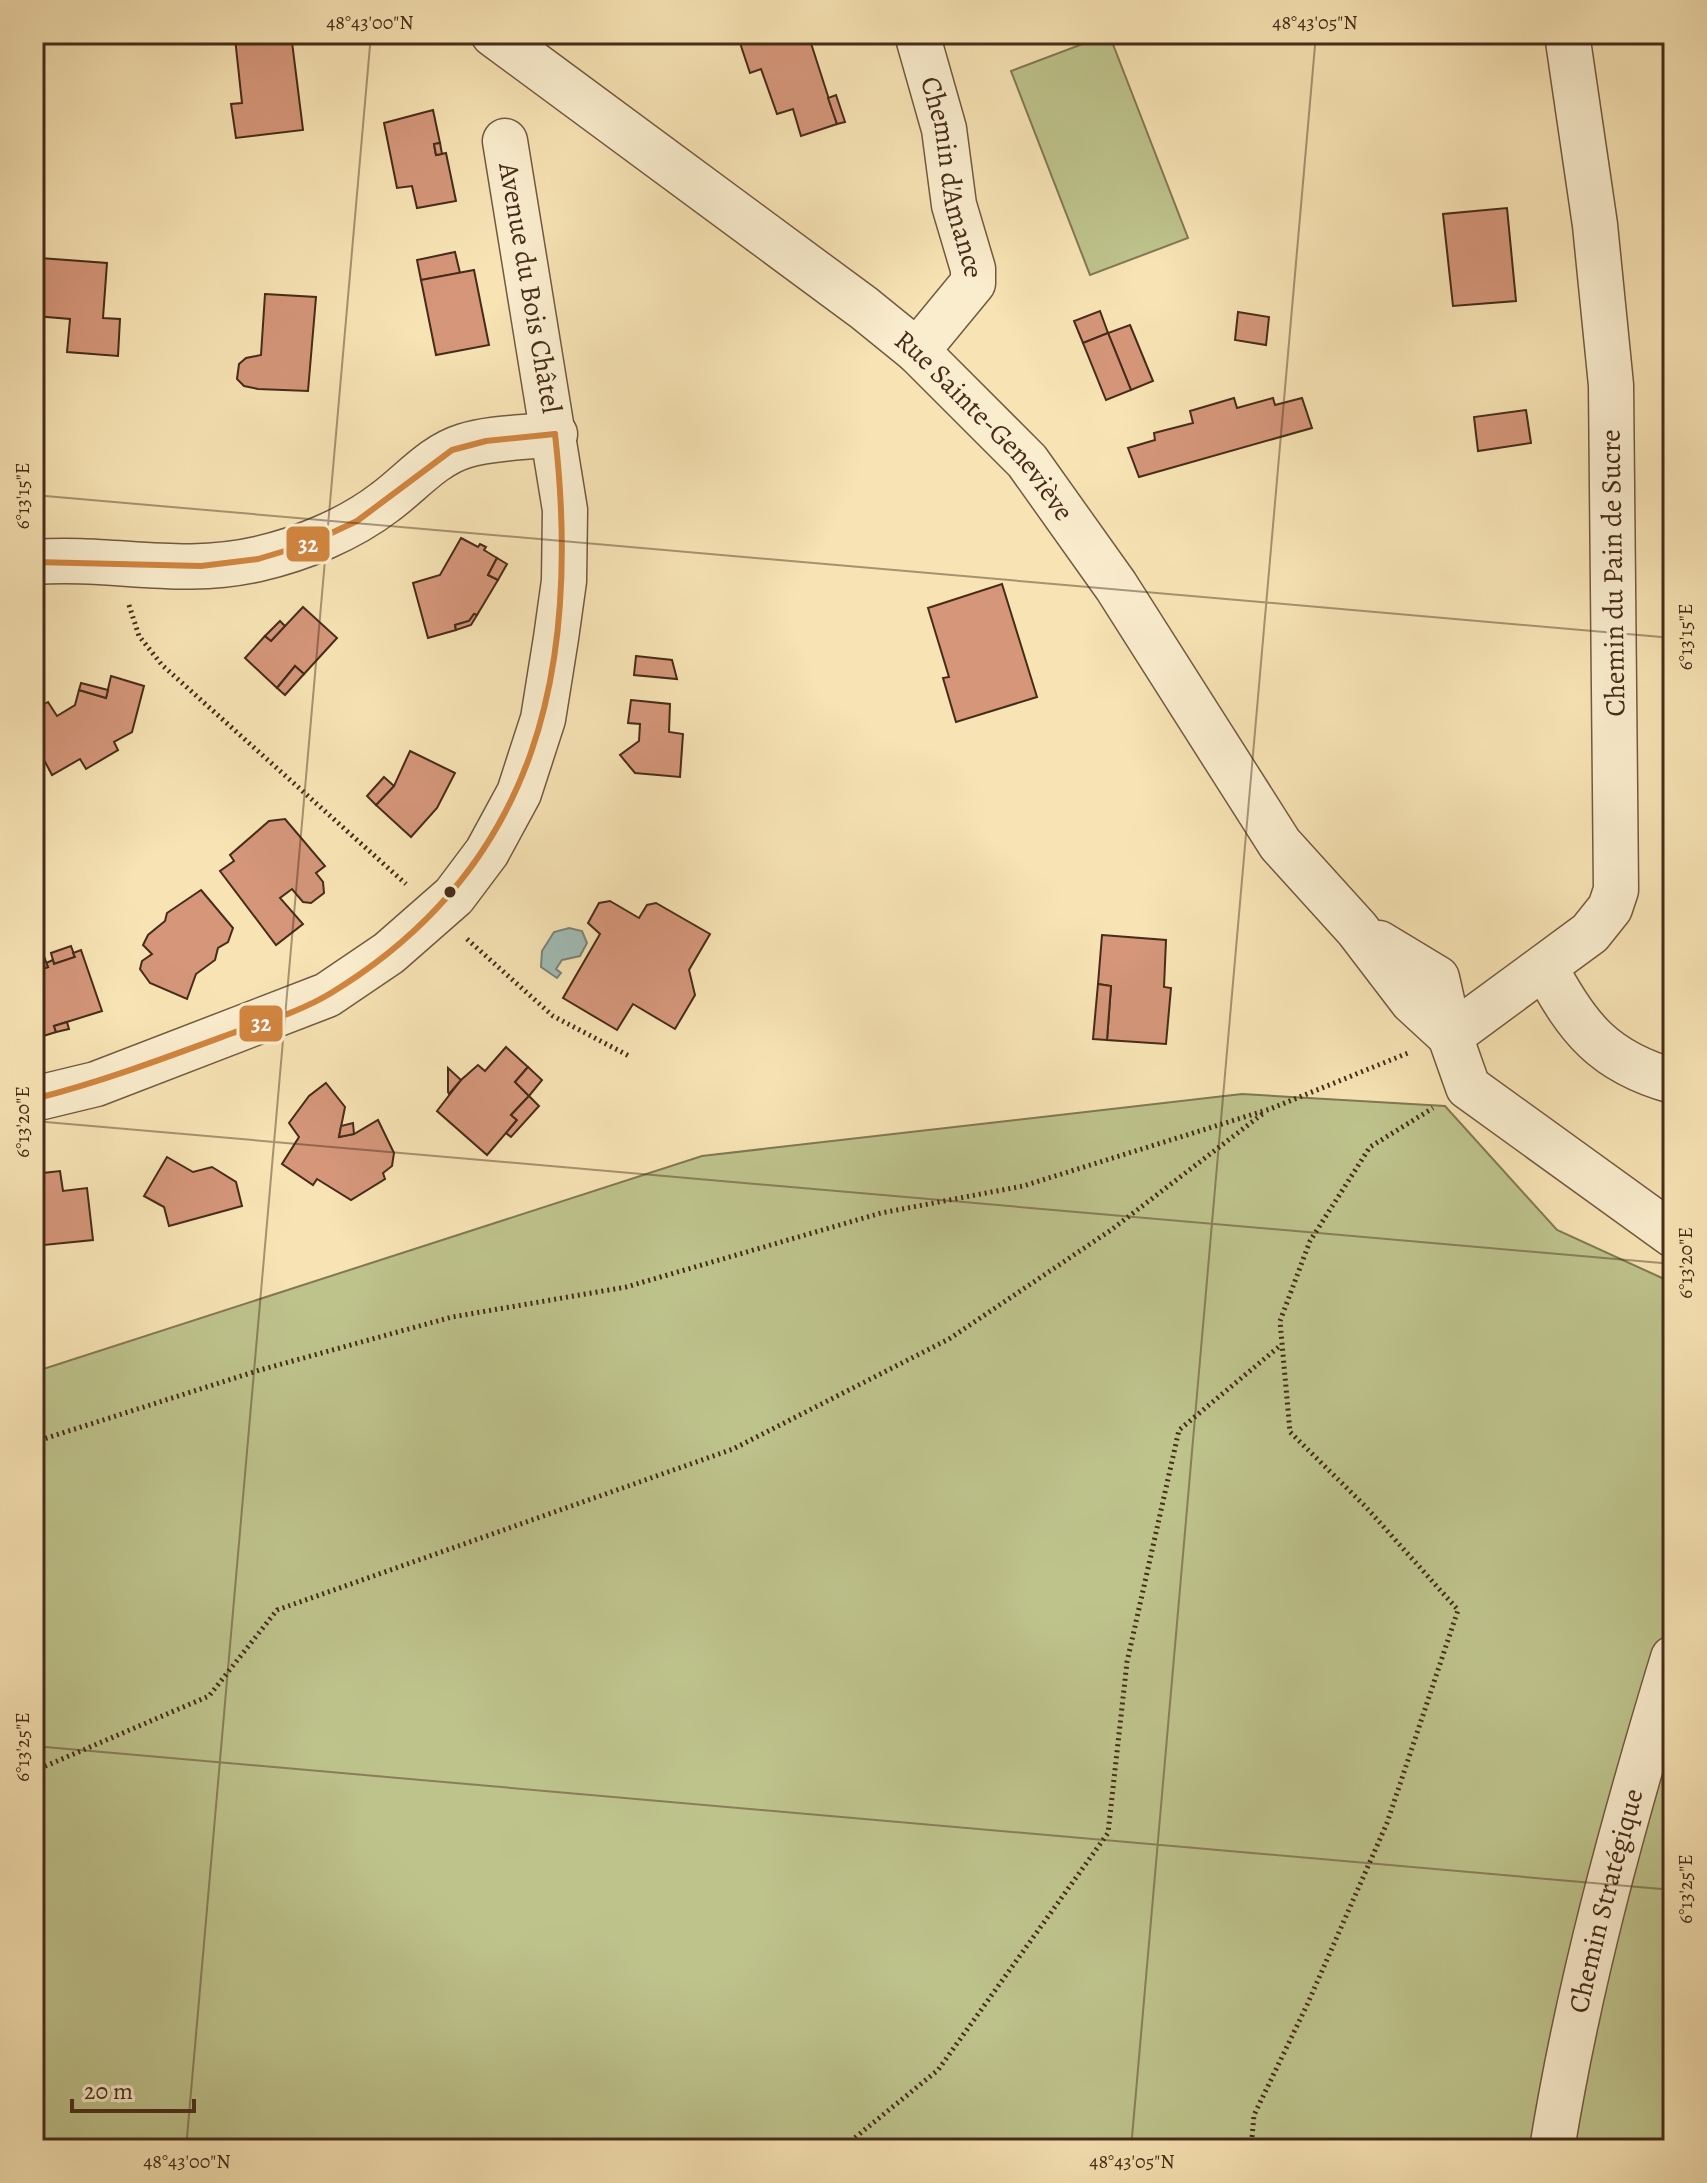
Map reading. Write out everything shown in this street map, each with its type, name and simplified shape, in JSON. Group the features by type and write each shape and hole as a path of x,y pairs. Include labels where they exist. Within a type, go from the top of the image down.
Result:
{"street":[{"name":"Rue Sainte-Geneviève","path":"493,34 841,290 917,351 996,426 1053,494 1116,586 1280,844 1357,929 1412,1001 1490,1068 1542,1141"},
{"name":"Chemin d'Amance","path":"917,34 944,129 954,205 973,269 969,292 917,351"},
{"name":"Chemin du Pain de Sucre","path":"1450,1036 1600,923 1616,890 1611,385 1595,225 1567,34"},
{"name":"Avenue du Bois Châtel","path":"34,1099 96,1084 327,995 389,953 437,912 487,852 519,793 543,719 564,581 565,510 505,141"},
{"path":"34,562 187,569 258,559 329,535 385,503 423,468 464,446 555,434"},
{"path":"1545,967 1582,1029 1600,1047 1673,1081"},
{"path":"1450,1036 1468,1087 1673,1235"},
{"name":"Chemin Stratégique","path":"1552,2149 1590,1959 1629,1806 1673,1658"}],"path":[{"path":"124,564 127,600 139,636 162,665 553,1016 631,1057"},
{"path":"34,1442 260,1370 452,1317 626,1287 881,1213 1023,1186 1270,1109 1450,1036"},
{"path":"1251,2149 1254,2115 1307,2005 1387,1823 1458,1610 1365,1506 1290,1432 1280,1321 1310,1241 1370,1147 1468,1087"},
{"path":"34,1771 209,1696 277,1610 733,1449 949,1339 1111,1230 1270,1109"},
{"path":"841,2149 938,2070 1108,1833 1127,1662 1179,1430 1282,1344"}],"green space":[{"path":"1109,34 1188,238 1090,275 1011,71"},
{"path":"1242,1094 1445,1106 1557,1230 1673,1283 1673,2149 34,2149 34,1372 702,1156"}],"water":[{"path":"569,928 582,931 587,943 580,956 562,960 556,969 561,973 557,978 541,967 542,951 554,932"}],"building":[{"path":"291,34 303,130 236,138 231,104 242,103 235,38"},
{"path":"737,34 808,34 837,124 801,136 793,109 777,114 761,69 750,73"},
{"path":"836,95 845,122 837,124 828,98"},
{"path":"433,110 440,143 434,144 436,155 446,153 456,201 417,208 412,186 397,188 384,123"},
{"path":"440,143 442,154 436,155 434,144"},
{"path":"1507,208 1516,301 1453,306 1443,214"},
{"path":"455,252 460,273 421,280 417,260"},
{"path":"40,258 107,263 103,318 120,319 118,356 67,352 70,319 35,316"},
{"path":"474,270 489,345 436,355 421,280"},
{"path":"265,294 316,297 308,391 258,389 244,386 237,379 239,364 246,358 261,355"},
{"path":"1100,311 1108,333 1083,343 1074,321"},
{"path":"1238,312 1269,317 1266,345 1235,340"},
{"path":"1130,325 1153,381 1131,390 1108,333"},
{"path":"1108,333 1131,390 1106,400 1083,343"},
{"path":"1234,398 1237,408 1273,398 1275,405 1302,398 1312,428 1139,477 1128,448 1155,440 1154,433 1193,423 1190,411"},
{"path":"1526,410 1531,443 1478,451 1474,417"},
{"path":"461,538 478,547 480,544 486,547 484,550 497,558 488,575 498,580 477,615 455,625 456,630 428,638 413,583 440,575"},
{"path":"497,558 507,564 498,580 488,575"},
{"path":"1002,584 1037,697 956,722 943,678 949,677 928,608"},
{"path":"303,607 337,638 304,674 295,666 277,688 245,658 265,636 271,641"},
{"path":"474,614 477,615 471,625 456,630 455,625 469,621"},
{"path":"280,621 285,626 271,641 265,636"},
{"path":"636,656 672,660 677,679 634,675"},
{"path":"295,666 304,674 285,695 277,688"},
{"path":"111,676 144,686 132,732 114,742 118,750 86,769 80,759 52,775 34,741 34,710 48,702 57,716 75,705 79,690 106,698"},
{"path":"81,683 108,690 106,698 79,690"},
{"path":"631,700 670,704 669,732 683,734 680,777 635,773 620,755 639,741 640,724 628,723"},
{"path":"410,751 455,773 437,808 411,837 376,805 394,786"},
{"path":"384,777 394,786 376,805 367,796"},
{"path":"285,819 325,866 316,873 323,882 324,893 311,903 303,902 292,889 280,898 303,924 276,945 220,871 234,861 230,855 269,821"},
{"path":"201,890 233,928 228,942 218,948 215,960 196,974 187,999 150,983 140,969 142,961 152,954 143,945 148,935 165,921 167,913"},
{"path":"610,901 639,918 647,905 656,903 710,934 689,970 695,995 675,1029 633,1004 617,1030 563,998 600,934 588,923 599,903"},
{"path":"1102,935 1166,940 1164,987 1171,988 1166,1044 1107,1040 1111,986 1098,984"},
{"path":"71,946 75,957 54,964 51,953"},
{"path":"81,950 102,1011 54,1026 56,1032 34,1039 34,971 48,967 46,963 53,960 54,964 75,957 73,953"},
{"path":"42,951 48,967 34,971 34,954"},
{"path":"1098,984 1111,986 1107,1040 1093,1039"},
{"path":"67,1022 69,1029 56,1032 54,1026"},
{"path":"506,1047 528,1067 515,1082 529,1096 511,1115 517,1120 487,1155 437,1111 461,1080 478,1065 485,1071"},
{"path":"528,1067 542,1080 529,1096 515,1082"},
{"path":"448,1068 461,1080 449,1094 448,1092"},
{"path":"326,1083 345,1107 339,1137 354,1134 378,1120 394,1153 392,1166 383,1173 385,1179 351,1200 317,1179 313,1185 282,1164 299,1137 289,1123 309,1096"},
{"path":"529,1096 539,1106 511,1137 506,1133 517,1120 511,1115"},
{"path":"353,1123 354,1134 339,1137 341,1126"},
{"path":"167,1157 193,1172 212,1167 236,1182 242,1206 169,1226 164,1207 144,1196"},
{"path":"60,1171 63,1191 87,1188 93,1240 34,1246 34,1174"}],"transit line":[{"name":"32","path":"34,562 201,566 258,559 308,544 357,521 452,450 486,441 555,434"},
{"name":"32","path":"34,1099 133,1069 319,1000 402,942 458,884 501,821 531,752 551,678 560,601 561,519 555,434"}]}
